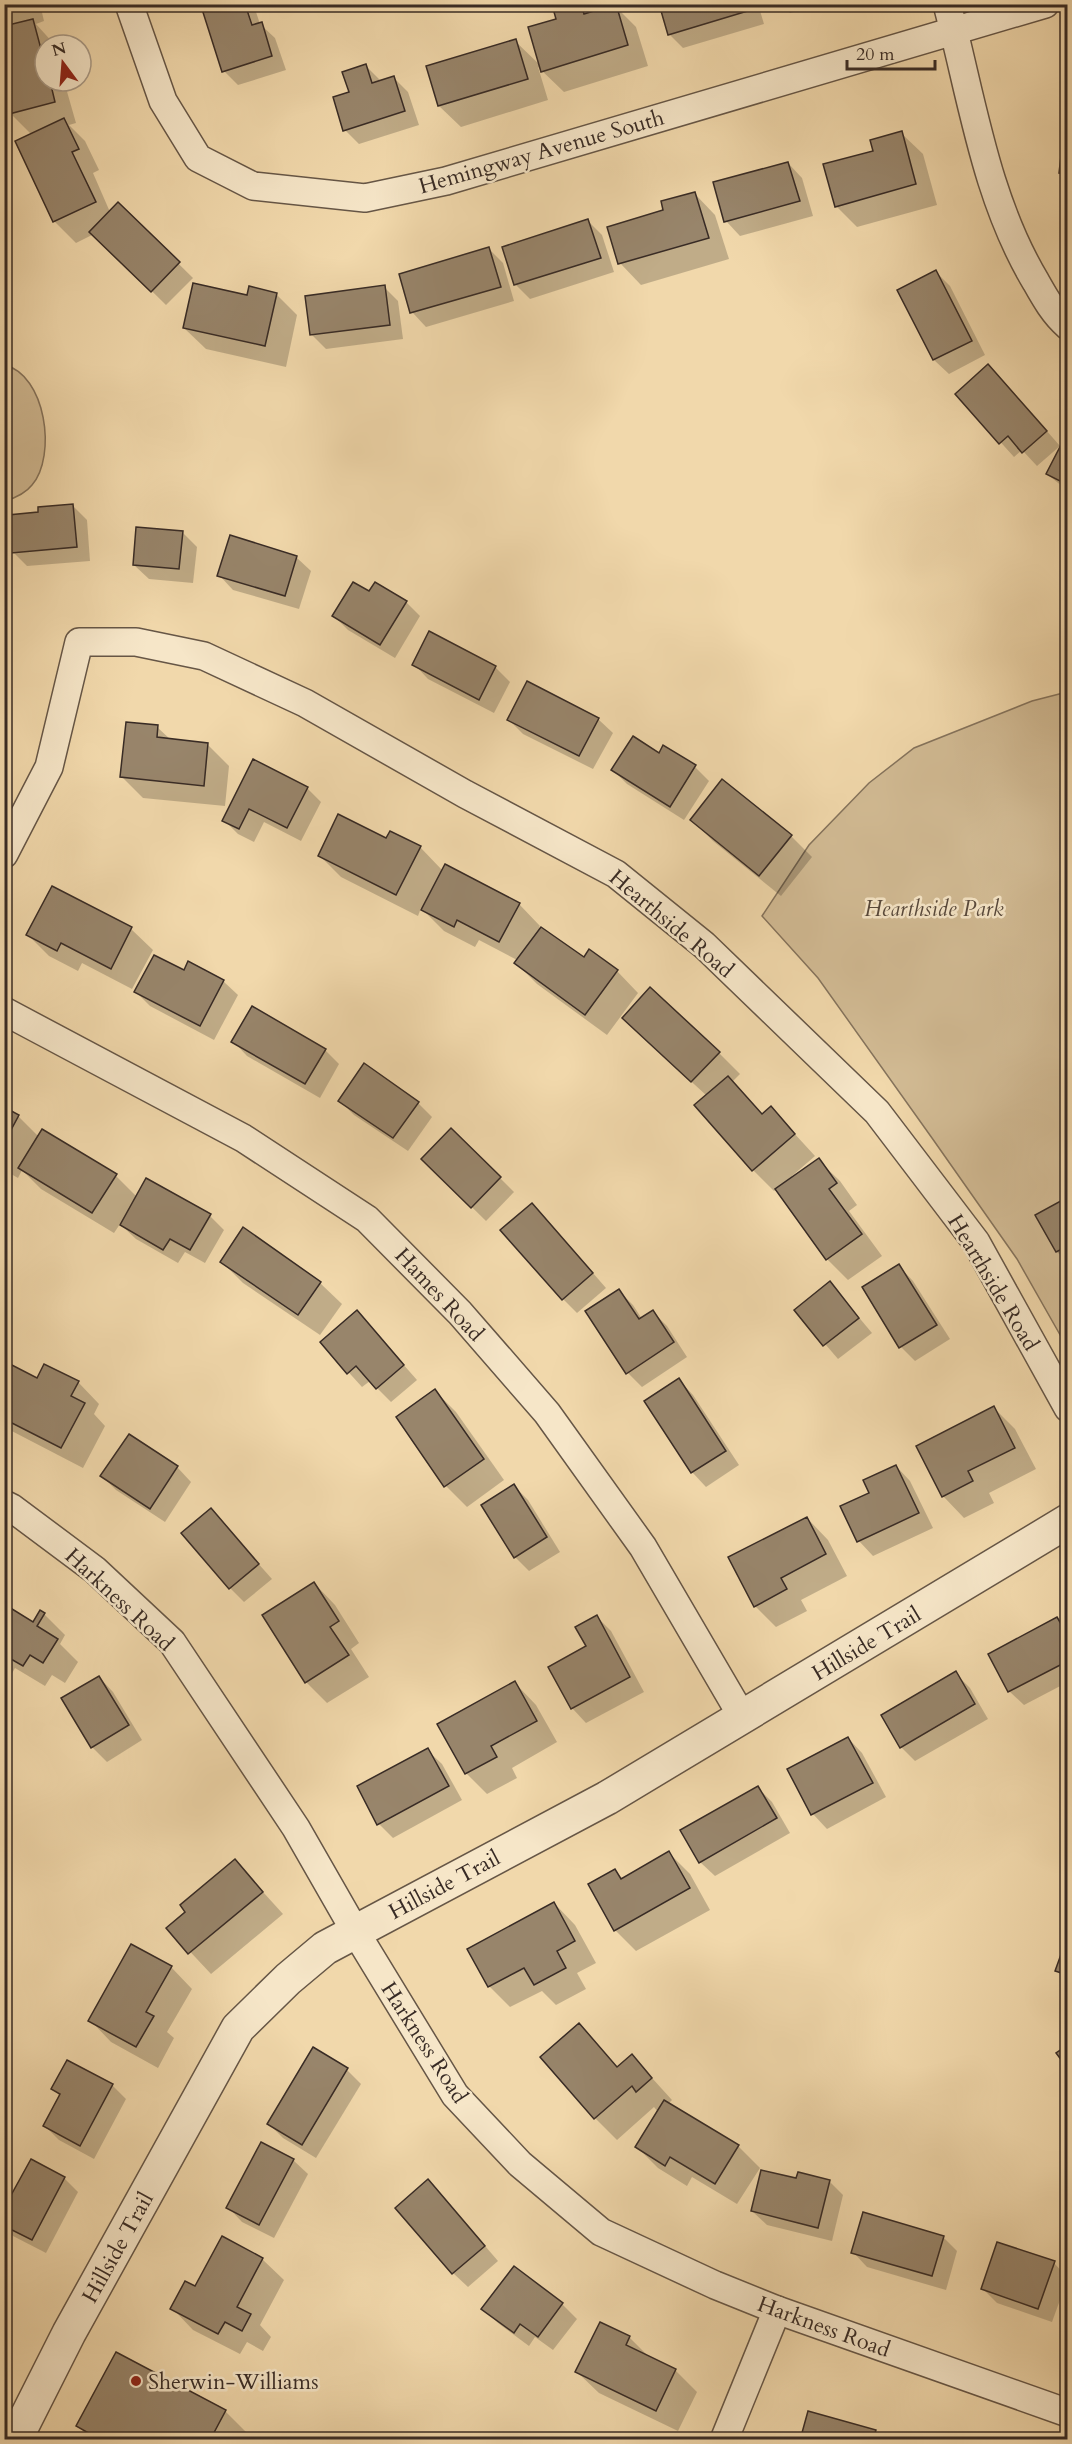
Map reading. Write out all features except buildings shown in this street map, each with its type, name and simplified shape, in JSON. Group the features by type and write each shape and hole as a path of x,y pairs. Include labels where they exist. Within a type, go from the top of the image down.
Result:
{"street":[{"name":"Hemingway Avenue South","path":"129,4 163,101 198,158 253,186 365,198 446,181 1046,4"},
{"path":"947,4 974,124 1006,223 1025,264 1057,316 1068,326"},
{"name":"Hearthside Road","path":"4,854 49,767 79,642 136,642 204,656 305,703 465,794 616,874 704,945 877,1112 976,1242 1068,1408"},
{"name":"Hames Road","path":"4,1011 243,1138 367,1219 460,1313 547,1413 643,1547 743,1718"},
{"name":"Harkness Road","path":"4,1504 95,1570 172,1642 296,1828 355,1931 455,2095 520,2164 601,2232 715,2285 777,2310 1068,2413"},
{"name":"Hillside Trail","path":"15,2439 69,2333 238,2028 295,1973 325,1948 607,1798 1068,1521"},
{"path":"724,2439 777,2310"}],"green space":[{"path":"4,365 18,372 30,383 38,399 45,437 40,472 32,485 20,495 5,501"},
{"name":"Hearthside Park","path":"1067,692 1067,1347 1017,1259 932,1138 818,978 762,916 809,845 869,783 914,748 1032,701"}],"place":[{"name":"Sherwin-Williams","path":"136,2381"}]}
